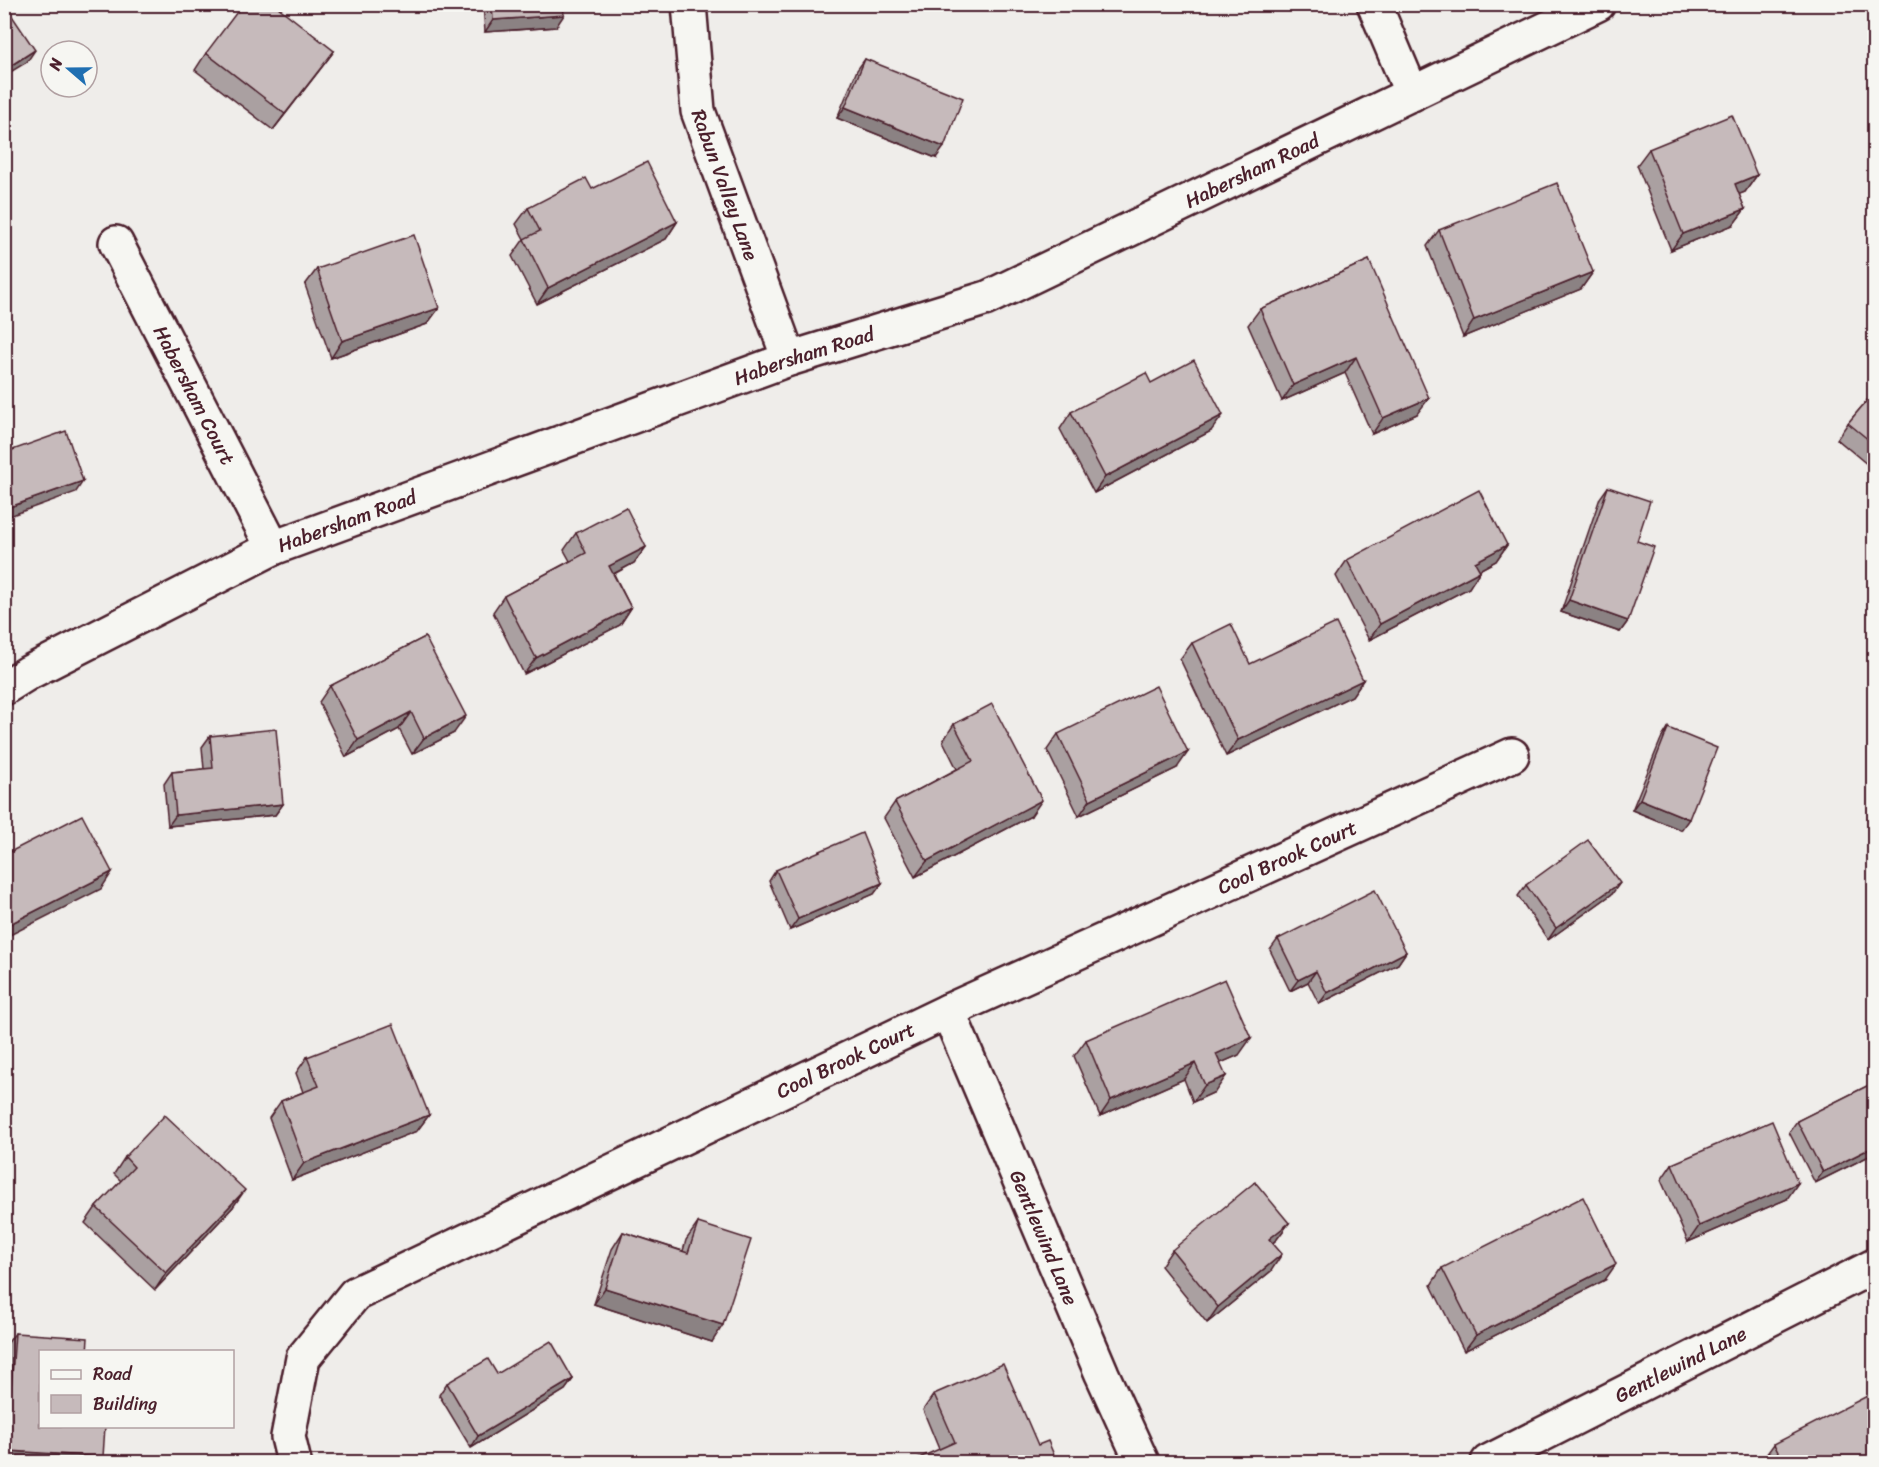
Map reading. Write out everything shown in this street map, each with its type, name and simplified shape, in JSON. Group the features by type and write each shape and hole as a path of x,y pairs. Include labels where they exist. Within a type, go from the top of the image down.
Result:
{"street":[{"name":"Rabun Valley Lane","path":"689,4 698,111 789,359"},
{"path":"1374,4 1412,94"},
{"name":"Habersham Road","path":"4,688 273,548 789,359 987,298 1598,4"},
{"name":"Habersham Court","path":"116,243 273,548"},
{"name":"Cool Brook Court","path":"294,1462 288,1437 303,1358 355,1294 948,1011 1512,755"},
{"name":"Gentlewind Lane","path":"948,1011 1142,1462"},
{"name":"Gentlewind Lane","path":"1488,1462 1875,1266"}],"building":[{"path":"4,4 35,50 4,70"},
{"path":"243,4 274,4 334,51 285,114 206,53"},
{"path":"492,4 563,4 564,15 493,20"},
{"path":"865,59 963,98 944,147 845,107"},
{"path":"1732,115 1757,175 1735,184 1745,209 1683,234 1649,149"},
{"path":"647,162 677,222 548,288 524,239 540,231 528,208 586,178 592,189"},
{"path":"1557,183 1593,272 1474,320 1439,230"},
{"path":"414,235 439,308 342,341 317,269"},
{"path":"1369,260 1429,398 1383,418 1356,357 1293,385 1260,309"},
{"path":"1194,360 1223,415 1105,477 1071,412 1146,373 1151,383"},
{"path":"1875,391 1875,445 1848,423"},
{"path":"66,431 83,481 4,509 4,453"},
{"path":"1608,487 1650,501 1637,541 1654,547 1628,621 1569,600"},
{"path":"1479,490 1507,545 1475,562 1480,571 1380,624 1347,560"},
{"path":"626,507 646,547 609,566 631,608 536,658 504,596 586,553 576,533"},
{"path":"1336,623 1363,680 1238,740 1192,643 1231,624 1250,664"},
{"path":"425,637 466,716 424,738 411,712 358,740 330,686"},
{"path":"1156,686 1188,752 1090,800 1058,734"},
{"path":"992,704 1042,800 927,861 895,802 973,761 954,724"},
{"path":"1668,728 1717,748 1689,819 1640,799"},
{"path":"276,729 283,804 176,815 172,772 213,768 210,736"},
{"path":"82,815 112,872 4,927 4,855"},
{"path":"862,833 882,883 798,919 776,870"},
{"path":"1588,840 1620,883 1556,928 1526,885"},
{"path":"1375,890 1406,952 1327,993 1316,971 1298,980 1278,939"},
{"path":"1225,979 1251,1038 1216,1054 1226,1076 1205,1085 1195,1063 1111,1100 1086,1040"},
{"path":"393,1024 429,1115 304,1163 281,1101 319,1086 307,1057"},
{"path":"1875,1082 1875,1146 1823,1172 1797,1121"},
{"path":"165,1115 245,1190 166,1273 96,1207 134,1167 125,1157"},
{"path":"1772,1121 1798,1183 1699,1226 1672,1164"},
{"path":"1255,1182 1289,1223 1269,1239 1282,1254 1218,1307 1172,1250"},
{"path":"1583,1197 1616,1264 1476,1335 1442,1268"},
{"path":"698,1223 751,1240 723,1325 605,1288 623,1232 688,1253"},
{"path":"15,1333 88,1338 87,1350 39,1350 39,1428 105,1428 103,1457 10,1451 11,1432 4,1431 4,1389 11,1389"},
{"path":"551,1341 573,1379 478,1436 447,1383 488,1359 497,1374"},
{"path":"1003,1364 1038,1445 1048,1441 1057,1462 910,1462 955,1442 934,1394"},
{"path":"1875,1392 1875,1458 1866,1462 1783,1462 1774,1444"}]}
